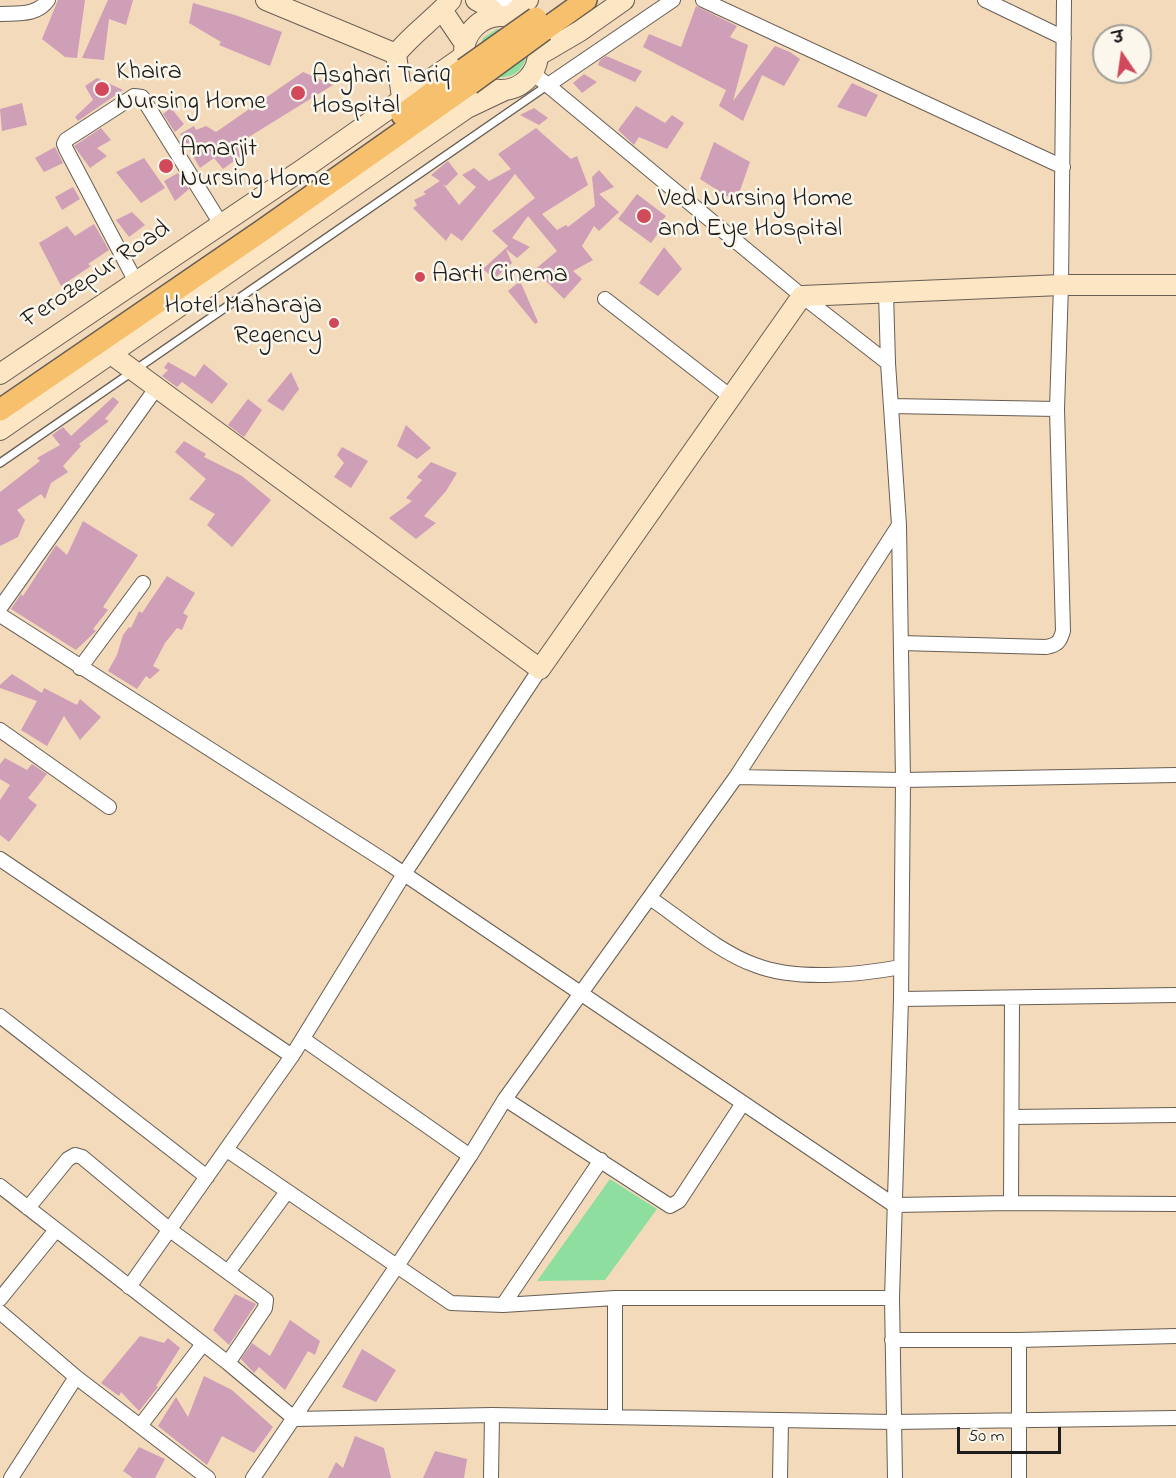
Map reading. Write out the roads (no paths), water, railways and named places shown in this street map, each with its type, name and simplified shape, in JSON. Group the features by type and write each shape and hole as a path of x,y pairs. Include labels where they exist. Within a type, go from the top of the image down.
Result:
{"main road":[{"path":"0,410 263,230 544,30 572,4"},
{"path":"0,395 320,174 572,4"}],"street":[{"path":"0,14 33,11 39,9 48,0"},
{"path":"266,0 396,54"},
{"path":"465,50 470,34 496,8 528,0"},
{"path":"540,71 580,31 624,0"},
{"path":"0,430 467,108 516,87 540,71 673,0"},
{"path":"703,0 1063,167"},
{"path":"985,0 1064,38"},
{"path":"901,643 1046,647 1056,645 1061,639 1063,631 1057,409 1061,285 1064,0"},
{"path":"402,99 396,54 410,37 447,5 465,50 467,69 483,86 494,90 505,90"},
{"path":"496,8 528,27 535,36 540,71 802,296 888,363"},
{"name":"Ferozepur Road","path":"0,374 402,99 465,50"},
{"path":"136,282 66,149 64,144 66,140 134,96 142,97 221,224"},
{"path":"802,296 1061,285 1176,285"},
{"path":"886,293 898,525 903,780 901,999 892,1298 895,1478"},
{"path":"129,1287 292,1056 404,874 540,669 802,296"},
{"path":"605,299 731,397"},
{"path":"111,354 540,669"},
{"path":"0,608 157,387"},
{"path":"891,406 1057,409"},
{"path":"252,1478 295,1419 470,1156 505,1099 736,777 898,525"},
{"path":"80,668 143,583"},
{"path":"0,615 404,874 894,1205 1176,1204"},
{"path":"0,730 109,807"},
{"path":"736,777 903,780 1176,775"},
{"path":"0,859 292,1056"},
{"path":"650,898 732,955 756,966 807,974 871,972 901,967"},
{"path":"901,999 1176,995"},
{"path":"1011,1203 1012,998"},
{"path":"0,1016 207,1177"},
{"path":"303,1039 470,1156"},
{"path":"505,1099 666,1204 675,1205 743,1103"},
{"path":"1013,1117 1176,1115"},
{"path":"226,1150 286,1193 451,1303 503,1305 615,1298 892,1298"},
{"path":"28,1209 68,1160 75,1155 82,1157 170,1230 263,1298 267,1304 228,1363"},
{"path":"503,1305 601,1160"},
{"path":"0,1186 228,1363 295,1419 492,1415 893,1422 1176,1418"},
{"path":"228,1272 286,1193"},
{"path":"0,1299 56,1230"},
{"path":"615,1298 615,1417"},
{"path":"0,1312 76,1377 208,1478"},
{"path":"892,1340 1176,1336"},
{"path":"1019,1340 1019,1478"},
{"path":"140,1426 203,1344"},
{"path":"11,1478 76,1377"},
{"path":"491,1478 492,1415"},
{"path":"780,1478 781,1421"}],"lane":[{"path":"0,463 134,370 540,71"}],"place":[{"name":"Khaira Nursing Home","path":"102,89"},
{"name":"Asghari Tariq Hospital","path":"298,93"},
{"name":"Amarjit Nursing Home","path":"166,166"},
{"name":"Ved Nursing Home and Eye Hospital","path":"644,216"},
{"name":"Aarti Cinema","path":"420,277"},
{"name":"Hotel Maharaja Regency","path":"334,323"}]}
